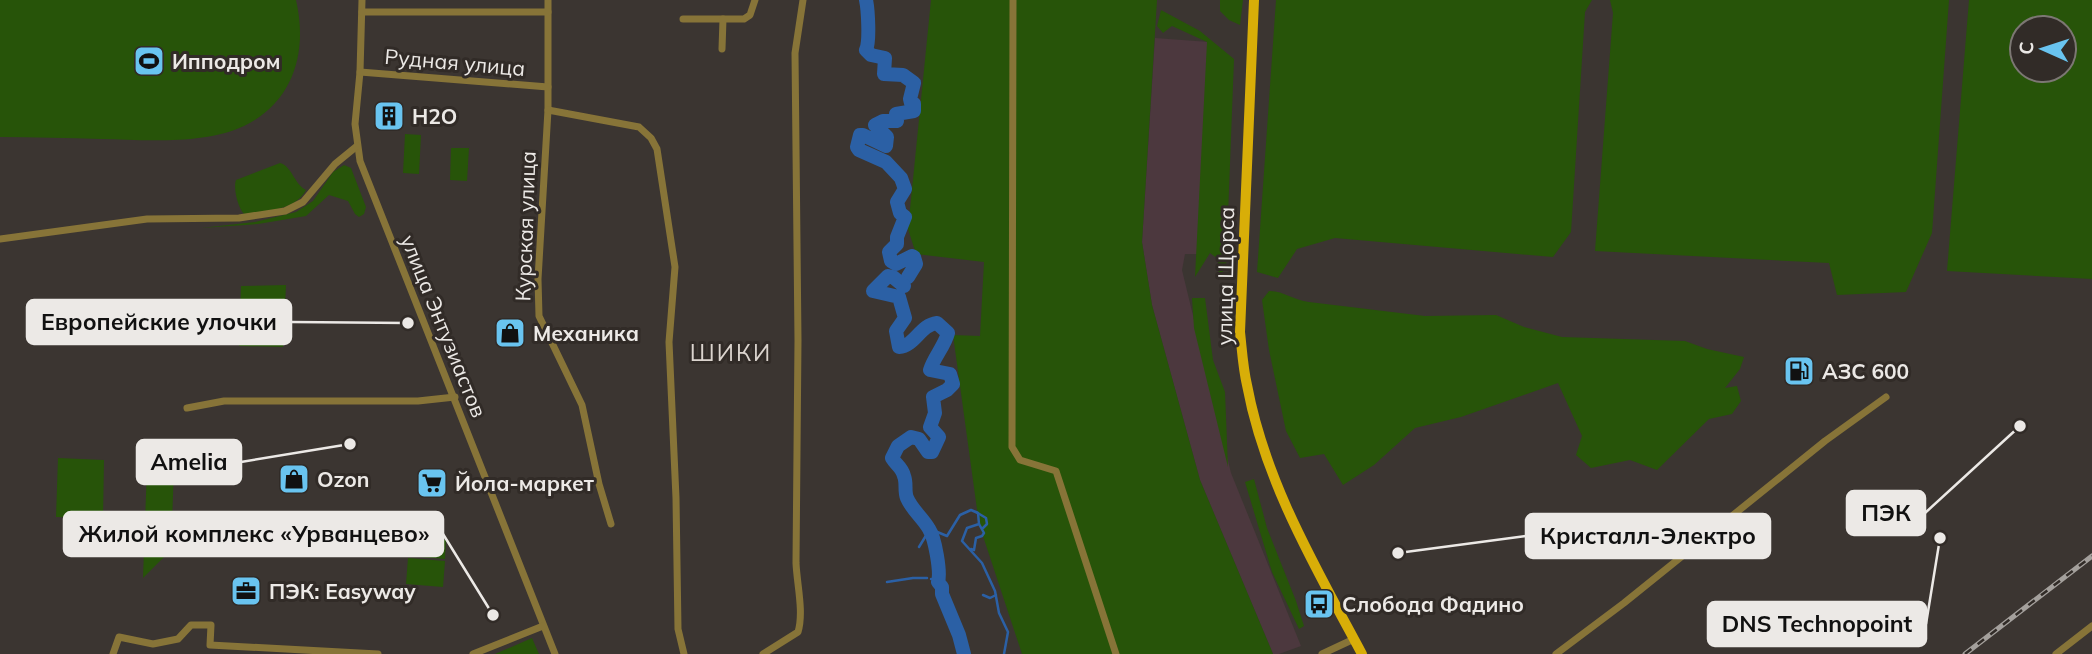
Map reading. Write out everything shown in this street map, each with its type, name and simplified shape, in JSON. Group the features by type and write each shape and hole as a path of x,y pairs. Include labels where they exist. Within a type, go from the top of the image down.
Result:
{"main road":[{"name":"улица Щорса","path":"1254,0 1240,332 1247,386 1270,467 1297,530 1362,654"}],"street":[{"name":"улица Энтузиастов","path":"362,0 355,124 360,161 555,654"},
{"name":"Курская улица","path":"548,0 548,110 538,279 540,316 582,405 599,484 611,524"},
{"path":"683,19 744,19 750,15 755,0"},
{"path":"763,654 798,632 802,617 797,596 796,563 796,53 803,0"},
{"path":"1013,0 1013,447 1020,460 1056,471 1116,654"},
{"path":"362,12 548,12"},
{"path":"722,49 723,19"},
{"name":"Рудная улица","path":"360,72 548,87"},
{"path":"548,110 639,127 652,138 657,149 675,267 669,342 676,498 678,629 684,654"},
{"path":"0,239 147,219 239,218 285,211 303,202 335,164 357,146"},
{"path":"187,408 224,401 418,401 455,397"},
{"path":"1556,654 1825,441 1886,397"},
{"path":"113,654 119,637 153,644 178,639 191,625 211,625 210,645 378,654"},
{"path":"473,654 543,626"},
{"path":"2056,654 2092,626"},
{"path":"1322,654 1354,639"}],"shaded area":[{"path":"1155,38 1209,42 1199,254 1185,254 1182,270 1231,473 1301,646 1279,654 1273,654 1200,480 1152,305 1142,242"}],"green space":[{"name":"Ипподром","path":"0,0 296,0 300,38 298,56 286,89 275,103 261,116 228,132 174,140 0,137"},
{"path":"931,0 1157,0 1142,242 1152,305 1200,480 1273,654 1022,654 979,524 953,335 980,336 984,262 916,254 908,229"},
{"path":"1220,0 1243,0 1240,25 1229,20 1220,11"},
{"path":"1276,0 1592,0 1585,12 1571,232 1553,257 1335,238 1297,249 1278,278 1257,272"},
{"path":"1610,0 1949,0 1932,233 1906,292 1837,295 1829,263 1595,251 1613,13"},
{"path":"1969,0 2092,0 2092,279 1947,271"},
{"path":"1161,10 1200,31 1234,59 1226,268 1219,276 1218,259 1210,253 1195,277 1207,42 1172,26 1163,33 1157,26"},
{"path":"405,134 421,135 419,174 403,173"},
{"path":"451,148 469,148 467,181 450,180"},
{"path":"280,163 306,190 301,197 287,206 244,214 237,198 236,180"},
{"path":"344,165 351,168 366,207 364,214 359,217 348,201 329,195 306,216 258,224 201,228 255,222 296,212 313,201 333,172"},
{"path":"286,285 283,347 239,346 241,286"},
{"path":"1269,291 1309,302 1425,316 1496,315 1524,327 1562,337 1685,341 1744,357 1740,369 1725,388 1737,386 1741,401 1732,414 1709,419 1657,470 1630,460 1591,468 1576,455 1582,436 1558,383 1461,417 1415,428 1374,465 1343,485 1324,454 1300,458 1286,431 1269,350 1262,300"},
{"path":"1192,298 1205,298 1213,360 1225,392 1228,467 1194,328"},
{"path":"58,458 104,460 103,518 56,517"},
{"path":"147,467 174,468 171,550 143,578"},
{"path":"1254,479 1267,528 1304,626 1299,629 1272,572 1245,482"},
{"path":"410,538 446,540 445,559 409,556"},
{"path":"408,558 445,561 443,587 406,584"},
{"path":"532,638 539,654 495,654"}],"waterway":[{"path":"866,0 866,50 871,55 885,58 884,74 903,75 914,83 910,99 914,104 914,111 896,114 897,121 883,121 875,125 887,137 886,146 860,135 857,147 886,162 901,178 905,189 897,202 900,213 905,217 897,244 889,252 891,261 896,264 914,257 916,264 908,277"},
{"path":"904,286 888,276 873,291 899,297 905,318 896,331 899,347 905,346 926,327 937,323 948,333 930,370 950,374 953,384 933,397 935,413 930,427 939,437 932,452 928,452 919,439 911,437 898,446 892,458 903,473 909,502 931,533 938,563 938,582 964,654"},
{"path":"919,547 930,529 947,536 960,515 971,510 978,513 979,524 967,528 962,541 982,563 995,591 999,613 1008,632 1004,654"},
{"path":"976,512 986,518 987,524 983,528"},
{"path":"971,549 974,550 976,538 984,533 979,524"},
{"path":"887,582 927,578"},
{"path":"931,579 938,579"},
{"path":"983,595 990,598 996,595"}],"railway":[{"path":"1965,654 2092,556"}],"place":[{"name":"Ипподром","path":"149,61"},
{"name":"H2O","path":"389,116"},
{"name":"Европейские улочки","path":"408,323"},
{"name":"Механика","path":"510,333"},
{"name":"АЗС 600","path":"1799,371"},
{"name":"ПЭК","path":"2020,426"},
{"name":"Amelia","path":"350,444"},
{"name":"Ozon","path":"294,479"},
{"name":"Йола-маркет","path":"432,483"},
{"name":"DNS Technopoint","path":"1940,538"},
{"name":"Кристалл-Электро","path":"1398,553"},
{"name":"ПЭК: Easyway","path":"246,591"},
{"name":"Слобода Фадино","path":"1319,604"},
{"name":"Жилой комплекс «Урванцево»","path":"493,615"}],"district":[{"name":"ШИКИ","path":"731,352"}]}
